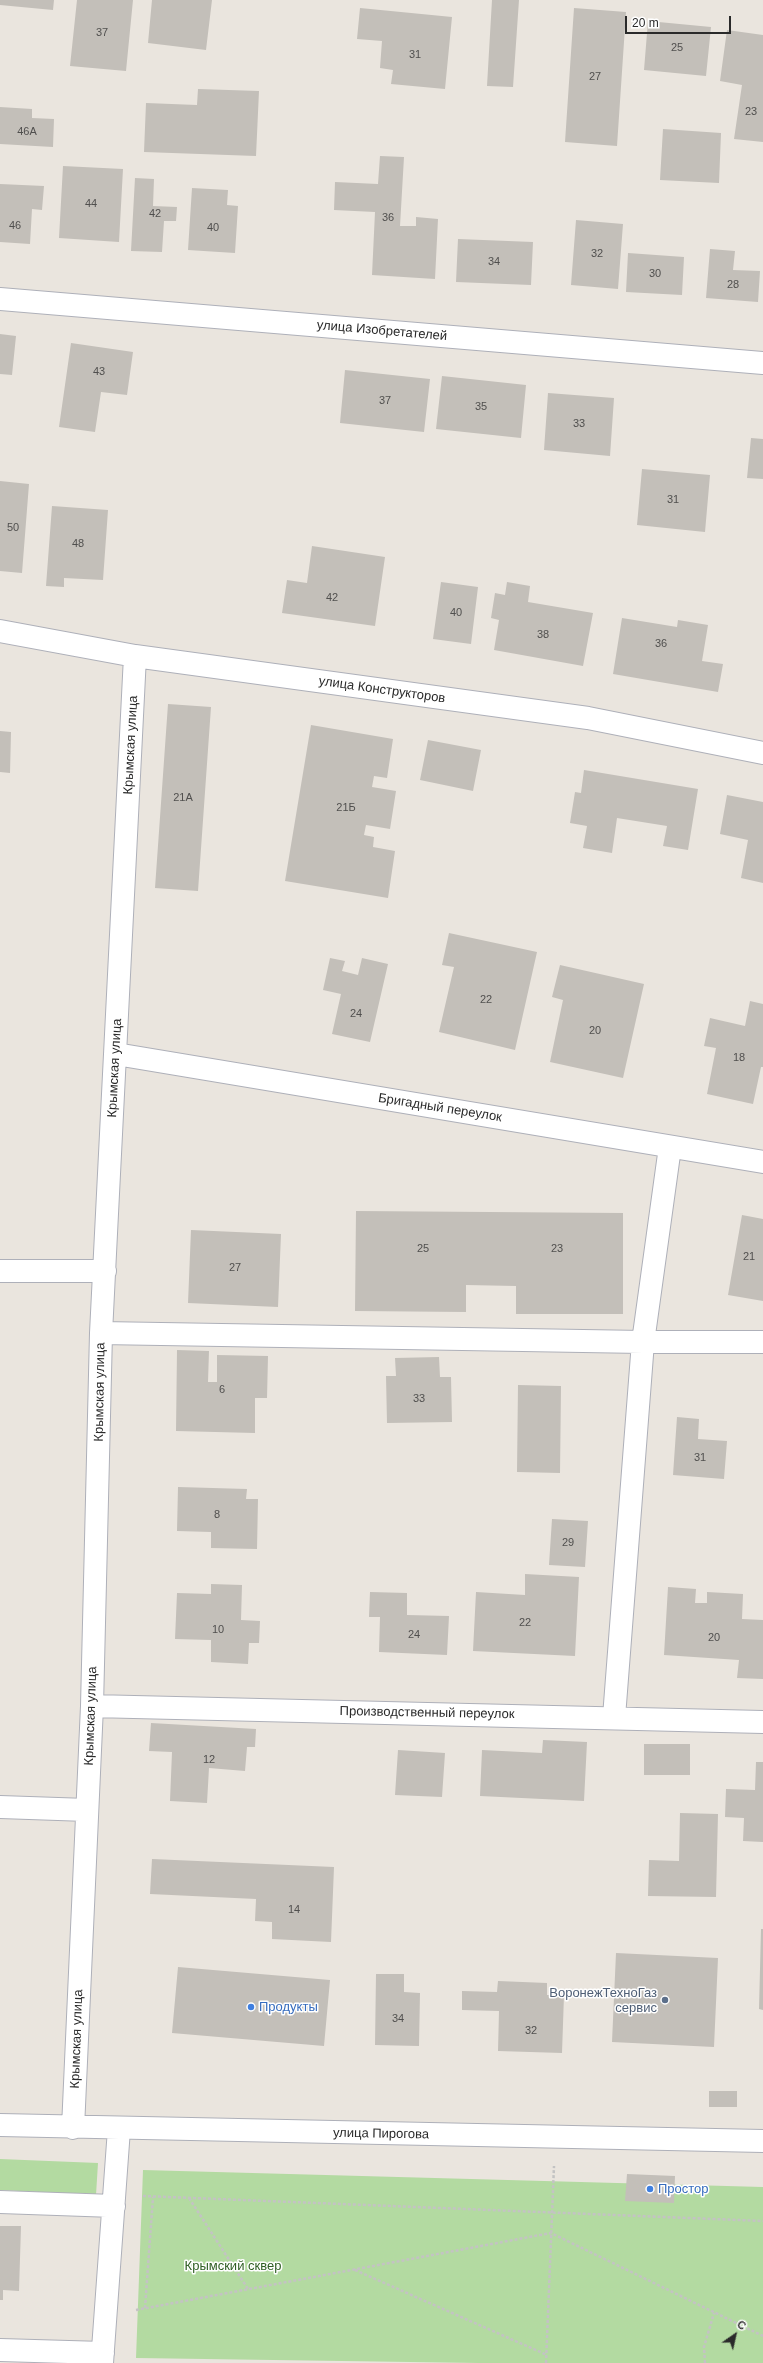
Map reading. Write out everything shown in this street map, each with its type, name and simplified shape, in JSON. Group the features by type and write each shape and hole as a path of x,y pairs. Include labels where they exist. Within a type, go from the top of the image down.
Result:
{"street":[{"name":"улица Изобретателей","path":"0,299 763,363"},
{"name":"улица Конструкторов","path":"0,631 135,656 588,718 763,753"},
{"name":"Крымская улица","path":"73,2128 92,1706 101,1333 135,656"},
{"name":"Бригадный переулок","path":"116,1054 763,1162"},
{"path":"614,1717 643,1342 670,1147"},
{"path":"0,1271 105,1271"},
{"path":"101,1333 643,1342 763,1342"},
{"name":"Производственный переулок","path":"92,1706 614,1717 763,1722"},
{"path":"0,1807 87,1810"},
{"name":"улица Пирогова","path":"0,2125 119,2129 763,2141"},
{"path":"0,2350 102,2358 119,2129"},
{"path":"0,2202 114,2199"}],"path":[{"path":"546,2363 555,2137"},
{"path":"114,2199 154,2196 763,2221"},
{"path":"145,2308 154,2196"},
{"path":"189,2198 248,2289"},
{"path":"105,2320 145,2308 552,2233 763,2336"},
{"path":"354,2270 547,2355"},
{"path":"704,2363 704,2347 714,2313"}],"green space":[{"path":"0,2159 98,2163 96,2195 0,2190"},
{"name":"Крымский сквер","path":"143,2170 763,2187 763,2363 479,2363 136,2358"}],"building":[{"path":"0,0 54,0 53,10 0,5"},
{"path":"77,0 133,0 126,71 70,66"},
{"path":"152,0 212,0 206,50 148,43"},
{"path":"492,0 519,0 513,87 487,86"},
{"path":"360,8 452,17 445,89 391,84 393,70 380,68 382,41 357,39"},
{"path":"574,8 626,12 617,146 565,142"},
{"path":"648,21 711,27 706,76 644,70"},
{"path":"727,30 763,35 763,142 734,139 742,85 720,81"},
{"path":"198,89 259,91 256,156 144,152 146,103 197,105"},
{"path":"0,107 32,109 32,118 54,119 53,147 0,144"},
{"path":"663,129 721,133 719,183 660,180"},
{"path":"380,156 404,157 400,226 416,226 416,217 438,219 435,279 372,275 375,212 334,210 335,182 378,184"},
{"path":"63,166 123,169 119,242 59,238"},
{"path":"135,178 154,179 153,206 177,207 176,221 164,221 162,252 131,251"},
{"path":"0,184 44,186 42,210 32,209 30,244 0,242"},
{"path":"192,188 228,190 227,205 238,206 235,253 188,250"},
{"path":"576,220 623,224 618,289 571,285"},
{"path":"458,239 533,242 531,285 456,282"},
{"path":"710,249 735,251 733,270 760,271 758,302 706,298"},
{"path":"628,253 684,257 682,295 626,292"},
{"path":"0,334 16,336 12,375 0,374"},
{"path":"71,343 133,352 127,395 101,392 95,432 59,427"},
{"path":"345,370 430,379 424,432 340,423"},
{"path":"442,376 526,385 521,438 436,429"},
{"path":"548,393 614,398 610,456 544,450"},
{"path":"751,438 763,439 763,479 747,478"},
{"path":"642,469 710,475 705,532 637,525"},
{"path":"0,481 29,484 22,573 0,571"},
{"path":"52,506 108,510 103,580 64,578 64,587 46,586"},
{"path":"312,546 385,557 375,626 282,613 287,580 307,583"},
{"path":"441,582 478,587 471,644 433,639"},
{"path":"507,582 530,586 528,602 593,613 583,666 494,650 499,620 491,618 495,593 505,595"},
{"path":"622,618 677,627 678,620 708,625 702,661 723,664 718,692 613,674"},
{"path":"168,704 211,707 198,891 155,888"},
{"path":"311,725 393,739 387,778 374,776 372,787 396,791 390,829 366,825 364,835 374,837 373,847 395,851 388,898 285,881"},
{"path":"0,731 11,732 10,773 0,772"},
{"path":"428,740 481,750 473,791 420,780"},
{"path":"584,770 698,789 688,850 663,846 667,826 617,818 612,853 583,848 587,826 570,823 575,792 581,793"},
{"path":"727,795 763,802 763,883 741,878 748,840 720,834"},
{"path":"449,933 537,952 515,1050 439,1032 454,967 442,965"},
{"path":"330,958 345,961 342,971 358,975 362,958 388,964 370,1042 332,1034 341,994 323,990"},
{"path":"560,965 644,984 623,1078 550,1062 563,1000 552,997"},
{"path":"750,1001 763,1004 763,1067 761,1067 753,1104 707,1094 716,1048 704,1046 710,1018 745,1026"},
{"path":"356,1211 623,1213 623,1314 516,1314 516,1286 466,1285 466,1312 355,1311"},
{"path":"742,1215 763,1219 763,1301 728,1295"},
{"path":"191,1230 281,1234 278,1307 188,1303"},
{"path":"177,1350 209,1351 208,1382 217,1382 217,1355 268,1356 267,1398 255,1398 255,1433 176,1431"},
{"path":"439,1357 440,1377 451,1377 452,1422 387,1423 386,1376 396,1376 395,1358"},
{"path":"518,1385 561,1386 560,1473 517,1472"},
{"path":"677,1417 699,1419 698,1439 727,1441 724,1479 673,1475"},
{"path":"178,1487 247,1489 246,1499 258,1499 257,1549 211,1548 211,1532 177,1531"},
{"path":"552,1519 588,1521 585,1567 549,1565"},
{"path":"525,1574 579,1577 575,1656 473,1651 476,1592 525,1595"},
{"path":"211,1584 242,1585 241,1620 260,1621 259,1643 249,1643 248,1664 211,1662 211,1640 175,1639 177,1593 211,1594"},
{"path":"668,1587 696,1589 695,1603 707,1603 707,1592 743,1594 742,1619 763,1620 763,1679 737,1678 739,1660 664,1655"},
{"path":"370,1592 407,1593 407,1615 449,1616 447,1655 379,1652 380,1617 369,1617"},
{"path":"151,1723 256,1729 255,1747 247,1747 245,1771 209,1768 207,1803 170,1801 172,1752 149,1751"},
{"path":"543,1740 587,1742 584,1801 480,1796 482,1750 542,1753"},
{"path":"644,1744 690,1744 690,1775 644,1775"},
{"path":"398,1750 445,1753 442,1797 395,1795"},
{"path":"756,1762 763,1762 763,1842 743,1841 744,1818 725,1817 726,1789 755,1790"},
{"path":"680,1813 718,1814 716,1897 648,1896 649,1860 679,1861"},
{"path":"152,1859 334,1867 331,1942 272,1939 272,1922 255,1921 256,1899 150,1894"},
{"path":"761,1929 763,1929 763,2010 759,2009"},
{"name":"ВоронежТехноГаз сервис","path":"616,1953 718,1958 714,2047 612,2042"},
{"name":"Продукты","path":"178,1967 330,1980 324,2046 172,2033"},
{"path":"376,1974 404,1974 404,1992 420,1993 419,2046 375,2045"},
{"path":"498,1981 547,1983 547,1995 564,1995 562,2053 498,2051 499,2011 462,2010 462,1991 497,1992"},
{"path":"709,2091 737,2091 737,2107 709,2107"},
{"name":"Простор","path":"627,2174 675,2176 674,2203 625,2201"},
{"path":"0,2226 21,2226 19,2291 3,2290 3,2300 0,2300"}],"place":[{"name":"ВоронежТехноГаз сервис","path":"665,2000"},
{"name":"Продукты","path":"251,2007"},
{"name":"Простор","path":"650,2189"}]}
